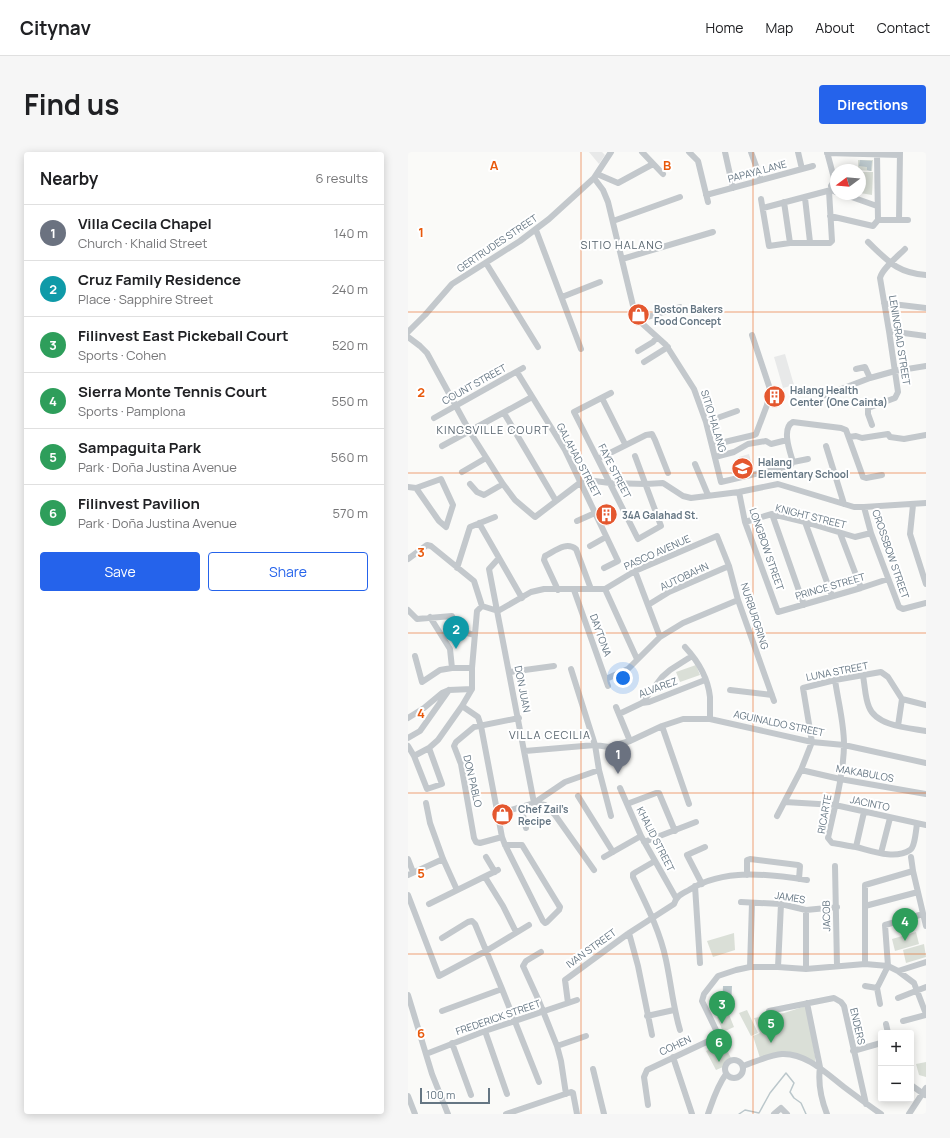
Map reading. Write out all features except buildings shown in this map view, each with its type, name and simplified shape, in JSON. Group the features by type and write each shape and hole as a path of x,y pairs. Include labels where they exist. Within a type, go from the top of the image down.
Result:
{"street":[{"path":"642,152 663,174"},
{"path":"689,152 698,161 708,202"},
{"path":"726,152 732,188"},
{"path":"751,152 761,180"},
{"path":"798,152 802,169"},
{"path":"830,164 827,152 900,154 899,220"},
{"name":"GERTRUDES STREET","path":"408,332 452,284 536,230 596,176 608,154"},
{"path":"876,223 877,154"},
{"path":"596,176 618,183 653,164"},
{"name":"PAPAYA LANE","path":"706,195 813,166"},
{"path":"596,176 603,190 613,221 636,318 638,320 680,307"},
{"path":"763,208 830,192"},
{"path":"613,221 680,197"},
{"path":"805,198 810,242"},
{"path":"762,199 769,246 790,243 831,242 831,200"},
{"path":"860,200 877,206"},
{"path":"784,202 790,243"},
{"path":"830,216 876,223 908,220"},
{"path":"536,230 580,349"},
{"path":"622,259 713,232"},
{"path":"868,242 891,264 912,274 926,275"},
{"name":"LENINGRAD STREET","path":"872,425 868,414 868,408 895,398 897,395 895,371 880,278 883,270 906,249"},
{"path":"486,263 538,347"},
{"path":"562,297 600,282"},
{"path":"884,303 926,308"},
{"name":"SITIO HALANG","path":"638,320 668,348 694,389 706,422 721,482 790,466 793,462"},
{"path":"889,331 926,336"},
{"path":"712,445 755,435 762,420 770,389 752,335"},
{"path":"408,337 427,353 470,432 503,484 515,500 535,517 581,482 587,480 646,484 663,482 683,496 691,498 739,492 778,484 854,507 913,505 926,503"},
{"path":"638,351 653,342 657,337"},
{"path":"644,362 668,348"},
{"path":"823,396 870,378 895,371 926,366"},
{"name":"COUNT STREET","path":"434,418 523,368"},
{"path":"856,369 865,368 870,378"},
{"name":"GALAHAD STREET","path":"517,372 565,450 618,561 604,568"},
{"path":"611,393 602,398 625,444"},
{"path":"442,446 532,397"},
{"name":"FAYE STREET","path":"602,398 574,412 638,539 661,526 646,484"},
{"path":"706,422 737,411"},
{"path":"504,413 556,500"},
{"path":"808,458 793,462 787,440 789,424 793,422 844,428 849,437 863,477 866,478 882,475"},
{"path":"598,459 646,434 652,434 656,440 668,473"},
{"path":"849,437 856,436 862,438 888,434 890,438 904,439 926,435"},
{"path":"715,457 734,452 748,444 766,442 771,444 787,440"},
{"path":"826,446 844,504"},
{"path":"635,456 646,484"},
{"path":"462,472 486,458"},
{"path":"695,464 708,495"},
{"path":"408,488 416,488 441,479 453,505 446,527 439,521 416,488"},
{"path":"470,484 476,492 484,495 503,484"},
{"name":"LONGBOW STREET","path":"739,492 745,522 778,612"},
{"path":"913,505 910,534 926,584"},
{"name":"CROSSBOW STREET","path":"864,507 871,533 899,607 903,609 926,603"},
{"path":"577,521 595,513"},
{"path":"772,514 804,605"},
{"name":"KNIGHT STREET","path":"745,522 772,514 855,537 860,537 871,533"},
{"path":"457,568 470,528 495,517"},
{"path":"805,522 832,596"},
{"path":"480,523 522,598"},
{"path":"840,533 861,588"},
{"name":"NURBURGRING","path":"717,536 729,566 738,600 773,698 730,690"},
{"name":"PASCO AVENUE","path":"605,589 634,571 717,536"},
{"path":"590,546 606,537"},
{"path":"408,559 427,545 432,546 474,581 482,606"},
{"path":"558,590 544,560 545,556 567,545 576,549 591,589"},
{"name":"DON JUAN","path":"499,558 489,569 534,803"},
{"name":"AUTOBAHN","path":"648,605 669,592 729,566"},
{"path":"634,571 660,638"},
{"name":"PRINCE STREET","path":"778,612 888,579"},
{"path":"482,606 498,611 531,592 544,589 605,589 637,660"},
{"name":"DAYTONA","path":"574,590 608,686"},
{"path":"606,679 628,669 660,638 683,623 738,600"},
{"path":"414,756 429,748 438,740 472,689 476,611 482,606"},
{"path":"408,610 417,619 452,616 459,631 474,634"},
{"path":"430,617 450,649 452,668"},
{"path":"684,647 700,667 705,680 710,695 710,719"},
{"path":"415,656 422,682 440,670 452,668 472,668"},
{"path":"642,703 662,677 692,656"},
{"path":"510,672 554,666"},
{"path":"571,669 595,745 599,770 611,816"},
{"name":"LUNA STREET","path":"812,742 803,688 834,680 881,672 886,674 902,699"},
{"path":"863,676 869,708 879,720 898,726 926,731"},
{"name":"ALVAREZ","path":"619,714 642,703 649,702 705,680"},
{"name":"RICARTE","path":"834,680 844,734 844,745 840,779 828,838 832,843 880,853 896,854 910,850 913,846 917,824"},
{"path":"408,718 424,708 442,693 450,690 472,689"},
{"path":"408,738 420,731 450,690"},
{"path":"898,726 902,699 926,705"},
{"path":"462,706 478,717 481,726 502,837 505,845 543,921 547,922 559,910 560,907 522,844 505,845"},
{"path":"616,708 630,741"},
{"name":"DON PABLO","path":"502,837 480,843 476,842 474,838 461,764 454,746 456,742 474,727 518,718"},
{"name":"AGUINALDO STREET","path":"525,751 595,745 609,747 630,741 662,726 683,719 710,719 812,742 844,745 926,762"},
{"path":"662,726 689,804"},
{"path":"778,816 801,770 812,742"},
{"path":"408,746 414,756 427,789 441,785 442,782 429,748"},
{"path":"498,814 534,803 565,782 599,770"},
{"name":"MAKABULOS","path":"801,770 840,779 926,794"},
{"name":"KHALID STREET","path":"620,788 643,839 676,898"},
{"path":"627,804 659,793 675,831"},
{"path":"578,796 613,852"},
{"name":"JACINTO","path":"785,802 835,806 926,825"},
{"path":"426,803 430,823 443,859 457,890"},
{"path":"534,803 545,805 555,815 594,870"},
{"path":"521,807 526,828"},
{"path":"856,847 864,812"},
{"path":"880,853 890,818"},
{"path":"604,857 643,839 675,831 696,822"},
{"path":"702,884 687,855 706,847"},
{"path":"429,904 497,871 486,857"},
{"path":"911,857 926,926"},
{"path":"408,859 411,873 443,859"},
{"path":"747,875 746,862 750,859 798,865 800,866 799,879"},
{"path":"655,861 633,874 633,878 653,918 666,959 674,1010 680,1030"},
{"name":"JACOB","path":"835,866 837,966"},
{"path":"865,964 865,885 913,871"},
{"path":"652,1035 638,966 629,933 674,904 676,898 695,886 727,875 773,875 807,880"},
{"path":"486,877 516,932"},
{"path":"695,886 700,963"},
{"path":"865,906 918,892"},
{"path":"409,897 439,976 486,951 529,925"},
{"name":"JAMES","path":"741,902 781,904 806,910 837,907"},
{"path":"752,903 750,967 806,969 865,964 888,966 898,971 914,983 918,990 926,1015 903,1021"},
{"path":"778,967 781,904"},
{"path":"806,910 806,969"},
{"path":"880,1004 877,988 888,966 885,925 923,914"},
{"path":"442,938 468,922 472,921 475,924 538,1082"},
{"name":"IVAN STREET","path":"568,1003 564,980 629,933"},
{"path":"541,952 526,961 523,966 557,1046 561,1060 566,1094"},
{"path":"898,971 926,962"},
{"name":"COHEN","path":"648,1105 644,1077 647,1070 715,1038 718,1034 702,1001 704,994 718,976 750,967"},
{"path":"865,986 877,988"},
{"path":"898,998 926,987"},
{"path":"442,1011 502,989"},
{"path":"408,995 409,1006 448,1114"},
{"name":"ENDERS","path":"769,1011 834,998 841,1002 844,1006 866,1104"},
{"name":"FREDERICK STREET","path":"426,1054 485,1031 578,1000"},
{"path":"807,1003 820,1067 818,1075 820,1088 827,1114"},
{"path":"648,1016 674,1010"},
{"path":"886,1024 887,1030"},
{"path":"485,1031 508,1094"},
{"path":"557,1046 586,1036"},
{"path":"452,1043 471,1095"},
{"path":"853,1051 878,1044"},
{"path":"743,1066 780,1054 789,1054 820,1067 866,1104 881,1114"},
{"path":"673,1057 692,1114"},
{"path":"708,1114 716,1091 726,1074 725,1065 730,1061 736,1060 743,1066 743,1072 738,1078 732,1078 726,1074"},
{"path":"593,1068 604,1114"},
{"path":"910,1114 925,1092 914,1086"},
{"path":"510,1113 571,1092 573,1093 577,1114"},
{"path":"408,1096 414,1114"},
{"path":"774,1114 781,1108 787,1114"}],"shaded area":[{"path":"589,152 602,152 605,155 599,164"},
{"path":"858,160 873,160 872,171 866,171 866,164 858,164"},
{"path":"860,160 872,161 871,171 867,170 866,164 859,164"},
{"path":"866,172 873,172 872,195 866,194"},
{"path":"785,354 794,385 783,388 774,357"},
{"name":"Halang Elementary School","path":"749,454 754,473 736,477 732,463 739,461 739,457"},
{"path":"696,665 700,675 680,682 676,672"},
{"path":"916,932 919,944 895,951 892,939"},
{"path":"734,933 735,950 713,957 707,941"},
{"path":"924,944 926,957 906,963 903,950"},
{"path":"723,986 732,986 731,1006 722,1006"},
{"path":"806,1006 815,1056 815,1064 789,1052 760,1058 753,1036 760,1033 754,1018 784,1013"},
{"path":"747,1010 758,1033 751,1036 739,1013"},
{"path":"728,1012 734,1027 723,1032 717,1017"},
{"path":"717,1046 721,1055 728,1052 731,1058 723,1067 716,1070 706,1051"},
{"path":"926,1062 926,1077 919,1075 916,1064"}],"waterway":[{"path":"739,1114 745,1110 759,1113 770,1093 786,1073 794,1083 790,1092 794,1098 801,1103 806,1114"}],"place":[{"name":"Boston Bakers Food Concept","path":"639,315"},
{"name":"Halang Health Center (One Cainta)","path":"775,396"},
{"name":"Halang Elementary School","path":"743,468"},
{"name":"34A Galahad St.","path":"606,515"},
{"name":"Cruz Family Residence","path":"456,649"},
{"name":"Villa Cecila Chapel","path":"618,774"},
{"name":"Chef Zail’s Recipe","path":"503,815"},
{"name":"Sierra Monte Tennis Court","path":"905,941"},
{"name":"Filinvest East Pickeball Court","path":"722,1024"},
{"name":"Sampaguita Park","path":"771,1043"},
{"name":"Filinvest Pavilion","path":"719,1062"}],"district":[{"name":"SITIO HALANG","path":"622,245"},
{"name":"KINGSVILLE COURT","path":"493,430"},
{"name":"VILLA CECILIA","path":"550,735"}]}
